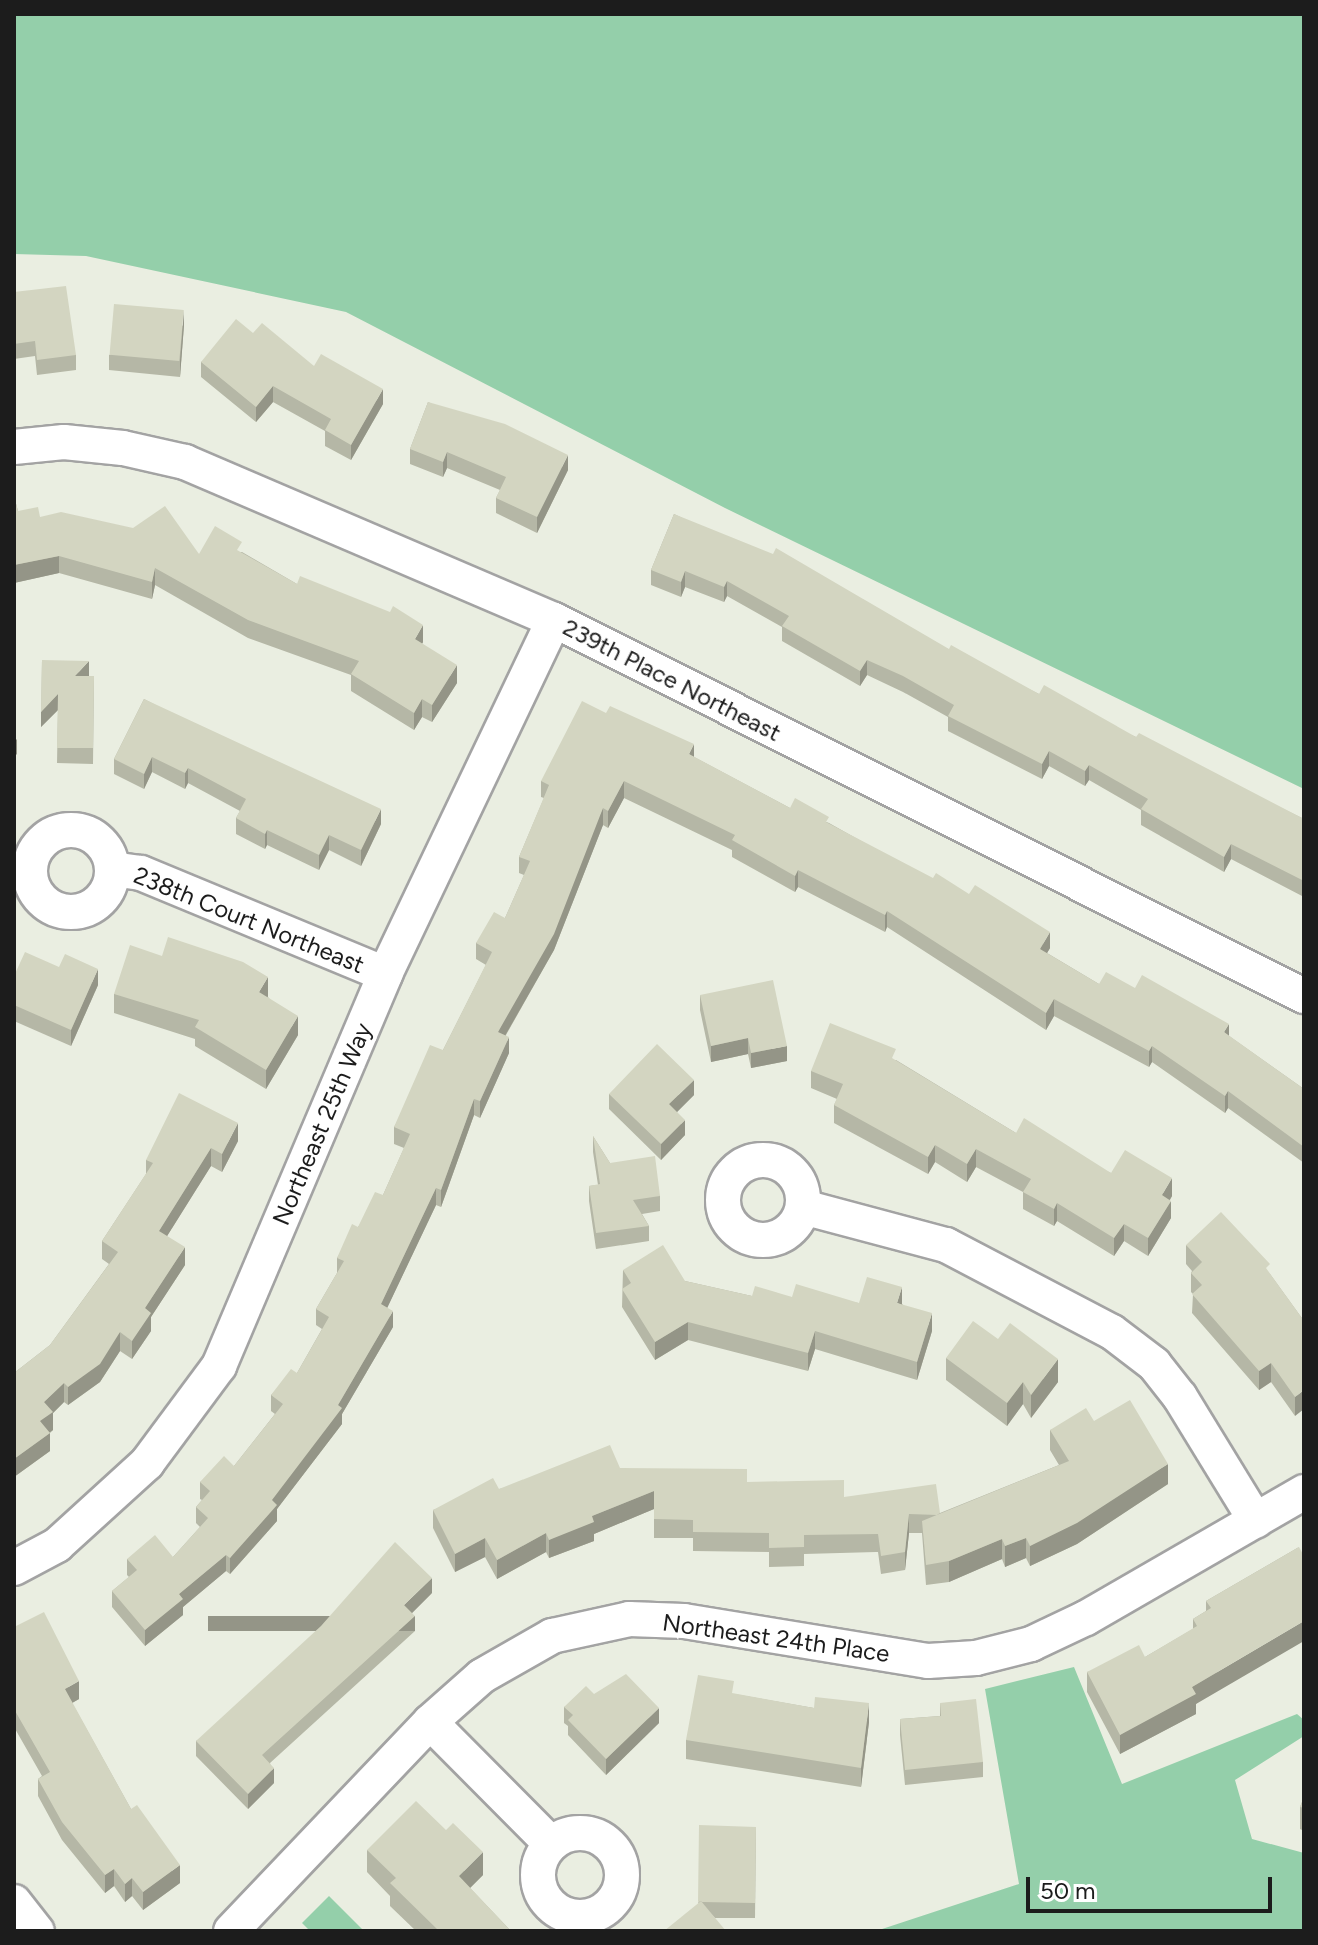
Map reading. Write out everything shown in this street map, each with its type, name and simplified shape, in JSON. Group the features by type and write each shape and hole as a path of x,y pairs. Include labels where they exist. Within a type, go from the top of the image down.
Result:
{"street":[{"name":"239th Place Northeast","path":"14,447 64,442 123,448 185,462 554,620 1304,996"},
{"name":"Northeast 25th Way","path":"14,1568 57,1545 147,1463 219,1366 385,974 554,620"},
{"name":"238th Court Northeast","path":"112,869 141,873 385,974"},
{"path":"803,1207 946,1245 1112,1332 1154,1364 1180,1397 1256,1521"},
{"name":"Northeast 24th Place","path":"231,1931 430,1722 512,1655 552,1636 629,1619 684,1621 928,1661 976,1658 1031,1644 1086,1618 1304,1492"},
{"path":"430,1722 551,1844"},
{"path":"14,1902 37,1931"}],"green space":[{"path":"14,14 1304,14 1304,789 725,508 346,312 86,256 14,254"},
{"path":"1074,1667 1122,1784 1297,1714 1304,1720 1304,1736 1235,1780 1252,1839 1304,1853 1304,1931 876,1931 1019,1884 985,1689"},
{"path":"329,1896 364,1931 310,1931 302,1923"}],"building":[{"path":"66,286 76,355 37,360 35,341 14,344 14,292"},
{"path":"114,304 184,310 179,361 110,355"},
{"path":"236,319 253,333 262,323 314,366 321,354 383,389 351,445 325,430 331,419 273,386 256,407 201,362"},
{"path":"428,402 505,424 568,455 537,517 496,498 506,477 447,452 443,462 410,449"},
{"path":"14,496 18,511 38,507 40,517 61,512 133,528 165,506 199,554 215,526 242,542 237,550 297,584 300,576 390,612 393,606 423,625 415,639 457,665 432,705 422,699 414,713 351,674 359,661 248,620 155,568 152,582 59,556 14,565"},
{"path":"674,514 773,554 776,548 949,649 951,645 1039,694 1044,685 1136,737 1139,733 1304,819 1304,881 1231,844 1224,857 1141,809 1148,799 1089,765 1085,771 1049,751 1042,764 948,716 954,705 903,676 867,660 860,671 782,626 789,616 727,581 724,587 685,571 681,582 651,570"},
{"path":"42,660 89,661 75,676 94,676 93,748 57,748 58,694 41,712"},
{"path":"144,699 381,809 361,850 329,835 319,855 267,830 265,834 236,818 246,799 188,768 185,773 152,757 144,774 114,759"},
{"path":"582,701 606,713 610,706 694,744 689,754 790,808 795,798 829,817 826,822 933,878 936,873 969,894 975,885 1050,932 1040,949 1099,984 1106,972 1135,988 1142,975 1229,1024 1224,1032 1304,1089 1304,1147 1228,1091 1225,1096 1152,1046 1149,1051 1054,999 1046,1013 887,911 885,915 798,870 795,876 732,840 735,835 624,781 608,811 603,808 554,934 498,1032 509,1037 480,1101 474,1099 441,1190 436,1188 381,1304 393,1311 338,1405 342,1408 272,1500 277,1505 230,1558 226,1555 179,1594 183,1599 145,1630 112,1591 137,1570 127,1559 155,1535 173,1557 208,1518 196,1507 210,1491 200,1482 224,1456 234,1466 283,1404 271,1395 291,1369 297,1373 329,1317 316,1309 344,1261 337,1258 352,1224 358,1227 375,1192 383,1195 410,1134 394,1127 430,1045 443,1050 492,952 476,943 494,912 505,918 530,861 519,857 549,785 541,781"},
{"path":"168,937 243,962 268,977 259,992 298,1016 266,1070 195,1027 199,1020 114,994 130,945 162,956"},
{"path":"25,952 59,967 65,954 98,969 71,1030 14,1005 14,976"},
{"path":"773,980 787,1046 751,1053 748,1038 711,1046 700,995"},
{"path":"830,1023 896,1049 892,1058 1016,1133 1024,1118 1111,1173 1125,1150 1172,1178 1162,1195 1171,1201 1148,1238 1124,1224 1114,1238 1057,1203 1054,1209 1023,1192 1031,1179 976,1149 967,1164 935,1145 928,1157 834,1105 843,1084 811,1071"},
{"path":"657,1044 694,1080 669,1104 685,1120 661,1144 609,1094"},
{"path":"179,1093 238,1123 222,1154 211,1148 159,1231 185,1247 145,1308 151,1313 132,1341 120,1332 100,1364 68,1387 64,1383 44,1402 53,1412 40,1421 50,1433 14,1459 14,1373 50,1345 118,1252 102,1241 153,1163 146,1160"},
{"path":"593,1136 610,1163 655,1156 660,1196 633,1200 649,1226 596,1233 589,1186 600,1184"},
{"path":"1221,1212 1270,1264 1266,1268 1304,1321 1304,1390 1295,1397 1271,1363 1259,1371 1192,1294 1202,1285 1191,1273 1202,1262 1186,1245"},
{"path":"663,1245 685,1281 752,1296 755,1286 792,1297 796,1284 859,1303 867,1277 902,1287 897,1303 932,1313 917,1362 815,1331 808,1353 688,1322 655,1342 622,1289 631,1283 623,1270"},
{"path":"973,1321 998,1339 1010,1323 1058,1359 1031,1395 1023,1382 1007,1403 946,1358"},
{"path":"1130,1400 1168,1464 1077,1523 1030,1546 1026,1538 1005,1546 1002,1539 949,1561 926,1565 922,1521 1069,1461 1050,1430 1086,1408 1094,1421"},
{"path":"610,1445 620,1468 747,1469 747,1482 844,1480 844,1497 936,1484 940,1513 909,1514 905,1552 881,1556 878,1534 804,1535 804,1547 769,1548 769,1533 693,1532 693,1520 654,1519 654,1491 592,1516 594,1522 549,1540 546,1533 497,1560 485,1538 455,1554 433,1510 493,1478 499,1489"},
{"path":"395,1542 432,1578 404,1605 415,1616 262,1755 274,1768 248,1794 196,1741 321,1626"},
{"path":"1299,1547 1304,1556 1304,1621 1192,1687 1196,1694 1120,1735 1087,1672 1139,1645 1145,1657 1197,1626 1193,1619 1211,1608 1206,1601"},
{"path":"44,1612 79,1681 65,1689 131,1809 137,1805 180,1865 143,1892 132,1878 125,1884 114,1869 105,1875 62,1822 38,1779 50,1772 14,1709 14,1627"},
{"path":"626,1674 659,1708 606,1759 568,1720 573,1715 564,1707 586,1686 594,1694"},
{"path":"698,1675 734,1681 732,1693 814,1708 815,1697 869,1703 861,1768 686,1740"},
{"path":"976,1699 983,1762 905,1770 900,1719 941,1716 940,1703"},
{"path":"416,1801 446,1830 453,1823 483,1852 459,1876 511,1931 437,1931 390,1883 396,1878 367,1850"},
{"path":"699,1825 756,1827 755,1903 698,1902"},
{"path":"701,1901 726,1931 664,1931"}]}
